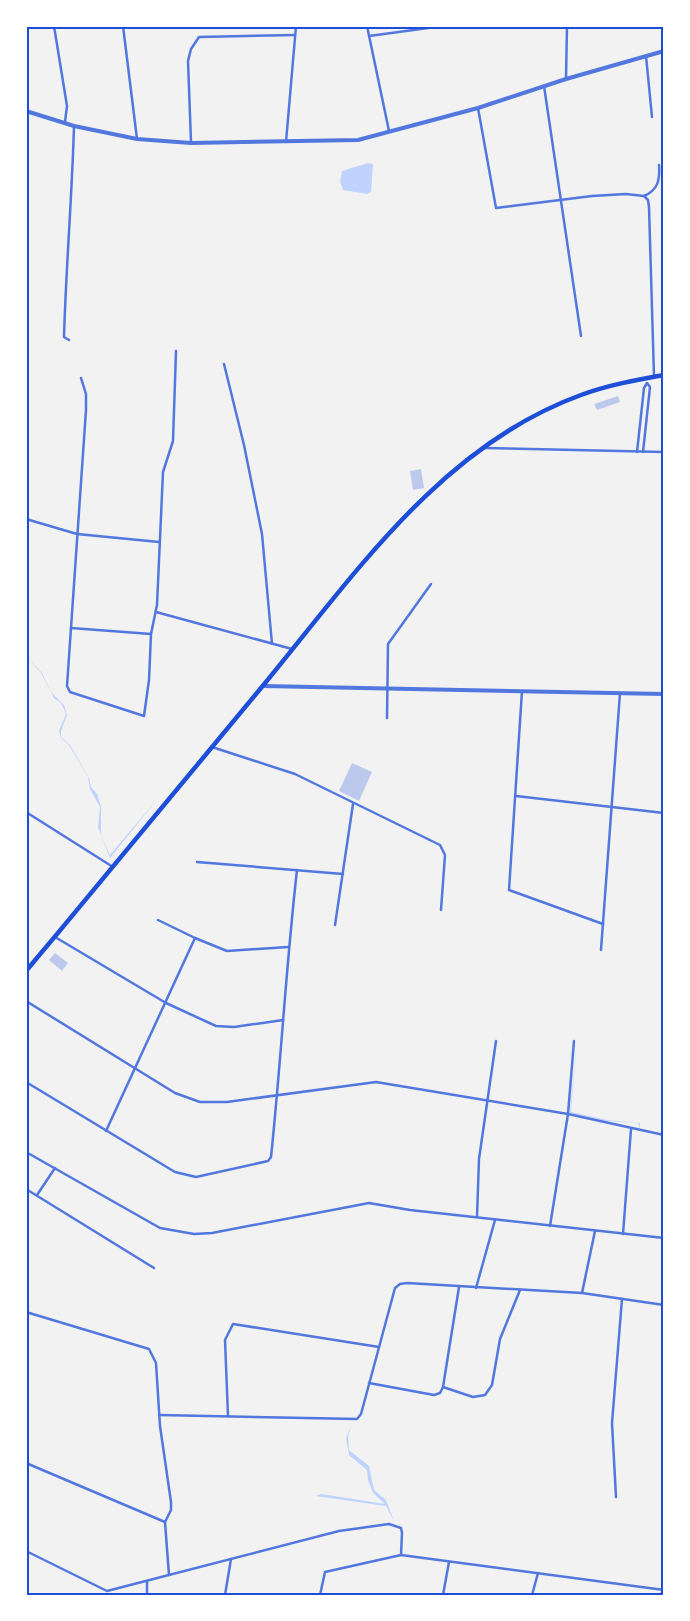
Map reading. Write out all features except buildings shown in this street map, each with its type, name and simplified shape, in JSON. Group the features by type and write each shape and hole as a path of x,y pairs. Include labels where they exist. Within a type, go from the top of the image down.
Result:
{"main road":[{"path":"26,971 292,649 401,520 437,484 482,448 516,426 563,402 598,390 664,375"},
{"path":"662,1595 664,1590"}],"street":[{"path":"54,26 67,106 65,122"},
{"path":"123,26 137,139"},
{"path":"286,142 296,26"},
{"path":"367,26 389,132"},
{"path":"369,36 443,26"},
{"path":"566,79 567,26"},
{"path":"191,143 188,61 191,49 199,37 295,35"},
{"path":"26,111 74,126 137,139 191,143 358,140 478,108 566,79 664,51"},
{"path":"646,56 652,117"},
{"path":"544,86 559,199 582,336"},
{"path":"478,108 496,208 559,199 626,194 644,196 654,191 658,185 659,165"},
{"path":"69,340 64,337 65,291 72,200 74,126"},
{"path":"644,196 648,200 649,211 654,376"},
{"path":"82,378 86,394 86,410 67,686 70,692 143,716 146,714 151,634 156,612 163,472 173,441 176,352"},
{"path":"224,364 244,445 262,534 272,644"},
{"path":"640,452 644,388 647,380"},
{"path":"640,452 650,387 647,380"},
{"path":"482,448 664,452"},
{"path":"26,519 77,534 159,542"},
{"path":"387,718 388,644 431,584"},
{"path":"156,612 292,649"},
{"path":"71,628 151,634"},
{"path":"263,686 664,694"},
{"path":"522,691 508,890 603,924"},
{"path":"601,950 620,693"},
{"path":"212,747 295,774 440,845 445,855 441,910"},
{"path":"516,796 664,813"},
{"path":"335,925 353,804"},
{"path":"26,812 113,867"},
{"path":"197,862 342,874"},
{"path":"26,1082 185,1176 203,1176 264,1164 271,1157 278,1095 288,947 297,870"},
{"path":"158,920 228,951 288,947"},
{"path":"55,937 166,1003 216,1026 234,1026 283,1020"},
{"path":"106,1131 195,938"},
{"path":"26,1001 175,1093 200,1102 227,1102 376,1082 568,1114 664,1135"},
{"path":"477,1218 479,1159 496,1041"},
{"path":"550,1226 568,1114 574,1041"},
{"path":"623,1234 632,1129"},
{"path":"26,1152 160,1228 178,1232 212,1233 368,1203 477,1218 664,1238"},
{"path":"37,1195 55,1168"},
{"path":"26,1189 154,1268"},
{"path":"476,1288 496,1220"},
{"path":"582,1293 595,1231"},
{"path":"159,1415 357,1419 361,1414 395,1288 400,1284 582,1293 664,1305"},
{"path":"369,1383 434,1395 440,1393 443,1387 460,1287"},
{"path":"443,1387 473,1397 480,1397 490,1390 500,1340 520,1290"},
{"path":"616,1497 612,1416 622,1299"},
{"path":"26,1312 149,1349 156,1363 159,1415 171,1502 171,1510 165,1522 169,1576"},
{"path":"228,1416 225,1340 233,1324 379,1347"},
{"path":"26,1463 165,1522"},
{"path":"26,1551 107,1591 339,1531 389,1524 401,1528 401,1555"},
{"path":"320,1595 322,1576 330,1570 401,1555 664,1590"},
{"path":"225,1595 231,1559"},
{"path":"443,1595 449,1562"},
{"path":"532,1595 538,1573"},
{"path":"147,1582 147,1595"}],"water":[{"path":"368,163 373,164 371,192 367,194 343,190 340,181 342,171"},
{"path":"26,656 42,673 51,692 64,705 67,715 61,731 61,737 70,745 89,778 91,787 97,794 101,807 101,835 98,827 100,807 90,789 88,777 69,745 61,738 59,731 66,714 64,709 61,703 54,698 41,673"},
{"path":"159,797 110,858 102,837 110,855"},
{"path":"577,1040 571,1112 607,1120 640,1123 640,1129 638,1123 607,1121 570,1113"},
{"path":"351,1427 348,1437 349,1450 369,1466 374,1490 386,1500 394,1521 386,1506 316,1496 321,1494 385,1504 373,1493 368,1480 367,1470 349,1455 346,1438"}]}
